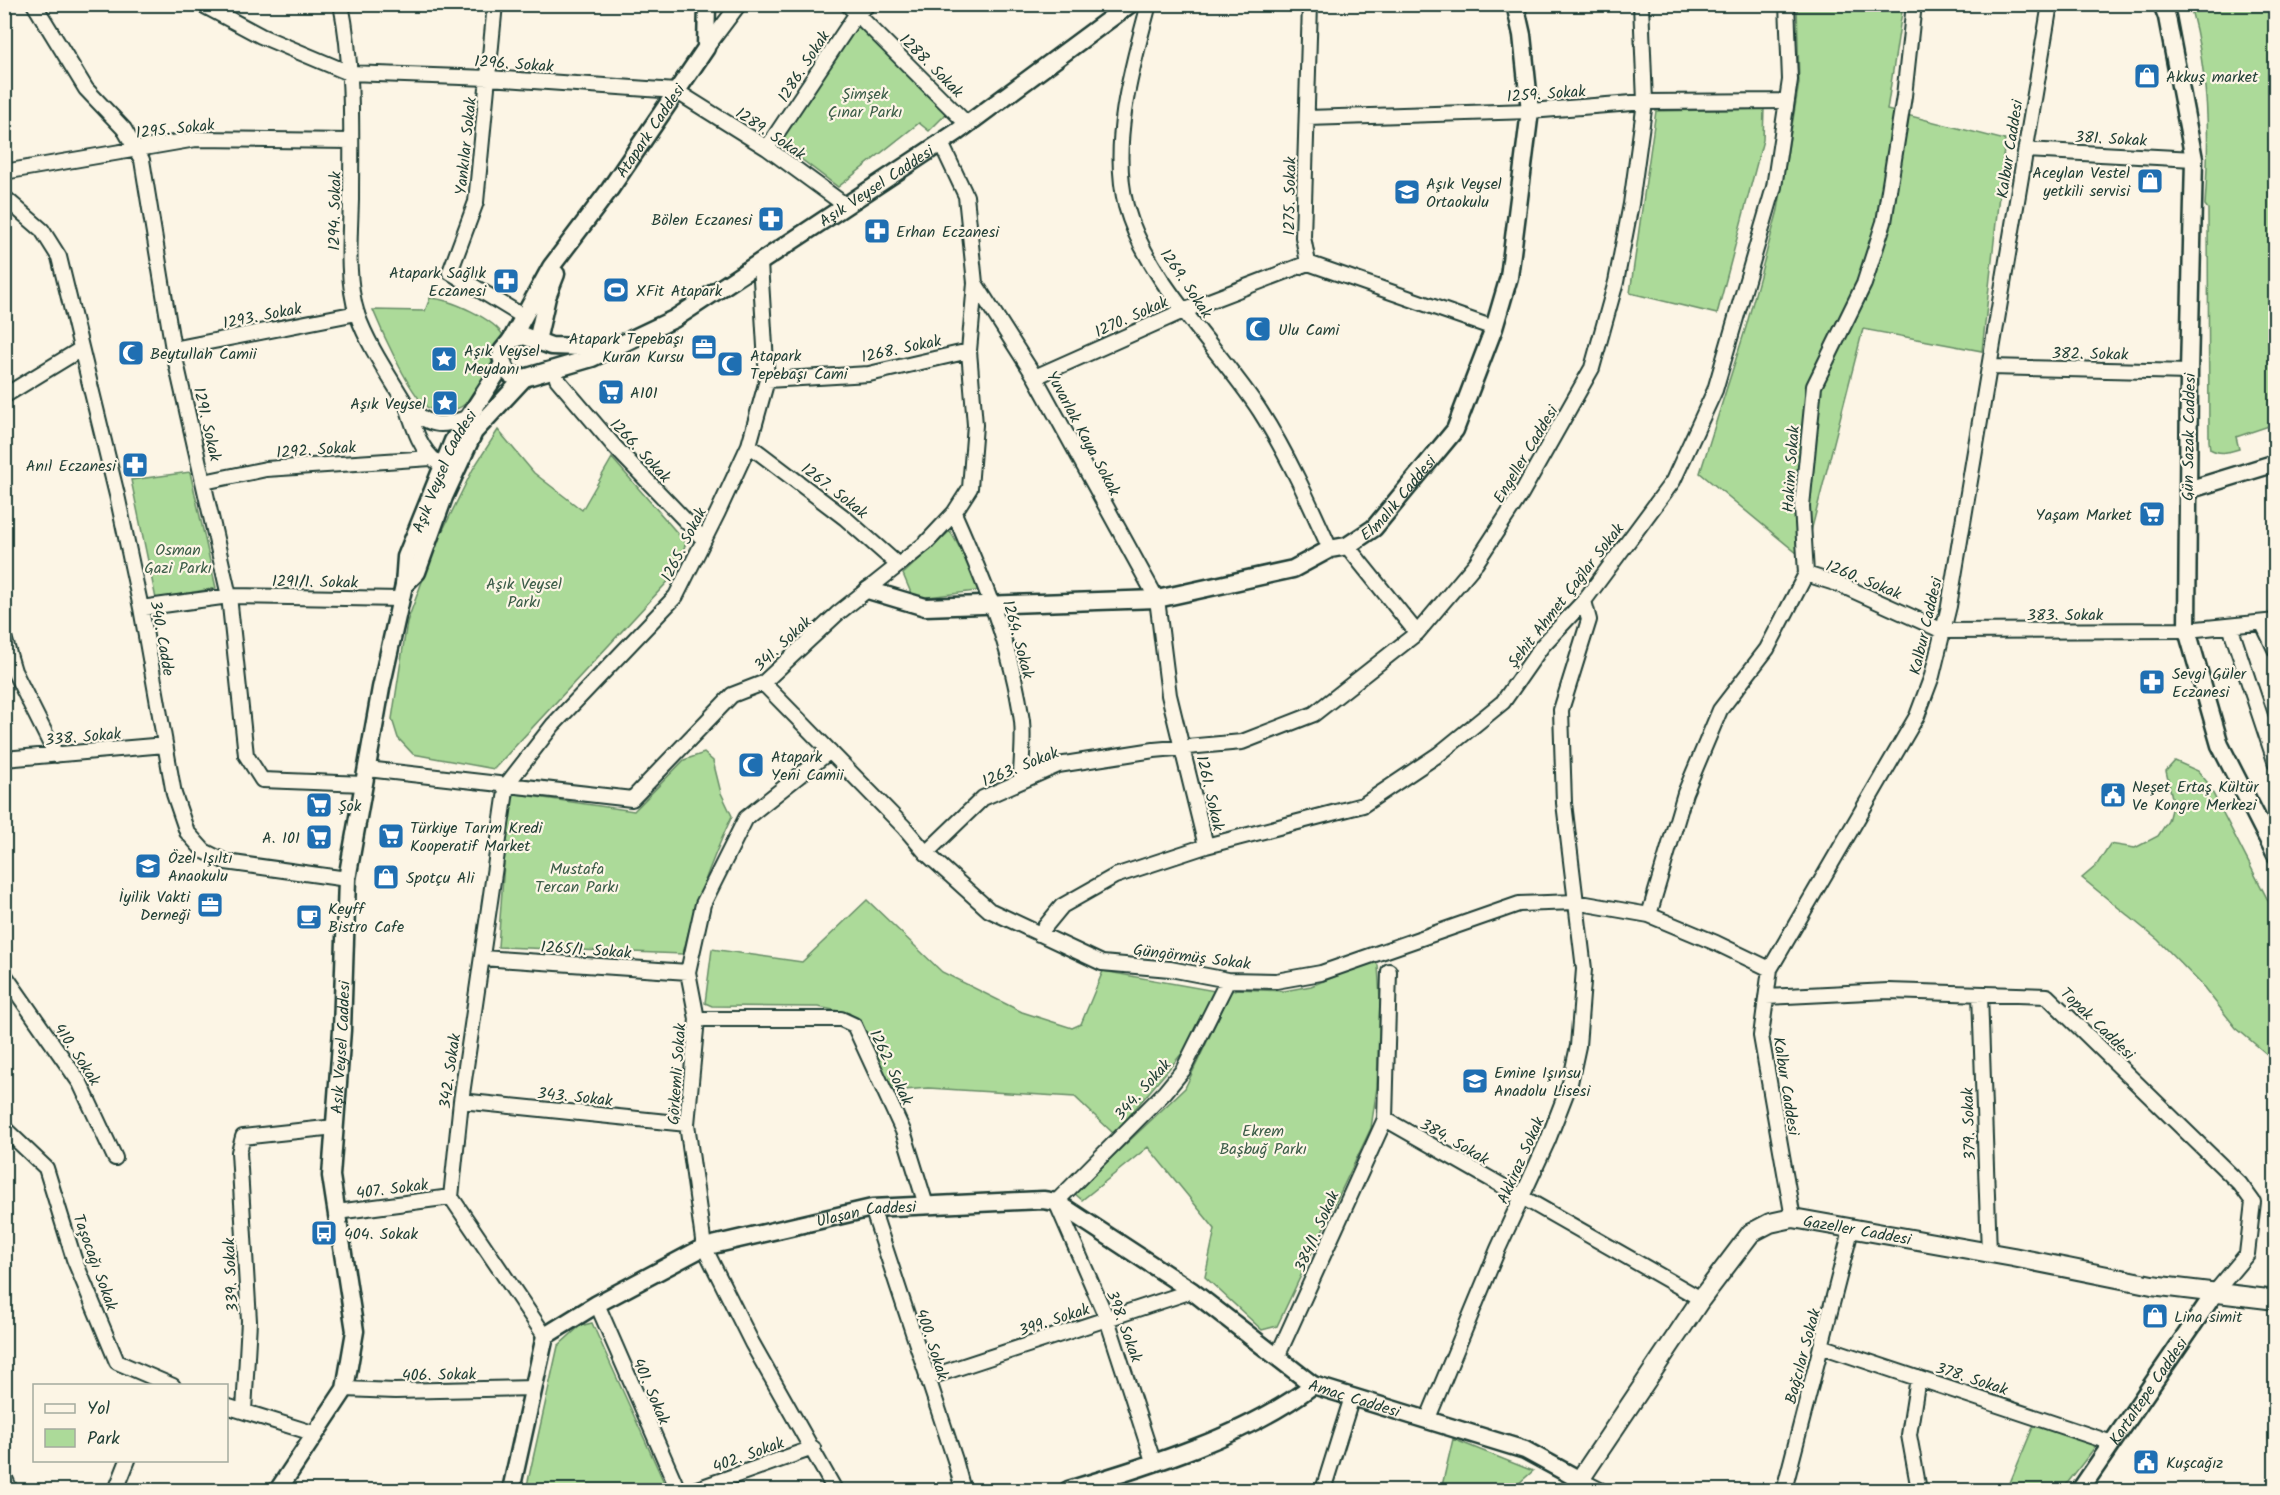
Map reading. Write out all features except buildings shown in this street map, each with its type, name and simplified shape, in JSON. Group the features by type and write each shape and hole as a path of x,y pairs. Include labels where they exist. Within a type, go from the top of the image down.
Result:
{"main road":[{"name":"Gazeller Caddesi","path":"1576,1485 1701,1299 1751,1233 1770,1223 1793,1218 1989,1253 2152,1286 2216,1291 2276,1300"}],"street":[{"name":"1291. Sokak","path":"34,4 86,89 124,129 142,160 173,349 229,596 246,755 262,780 365,777"},
{"path":"201,4 261,36 349,73"},
{"name":"1294. Sokak","path":"341,4 347,36 349,73 350,262 357,313 406,406 416,434 436,461"},
{"name":"Yankılar Sokak","path":"495,4 476,202 450,272 524,317"},
{"path":"706,4 706,48"},
{"path":"706,48 739,4"},
{"name":"1269. Sokak","path":"1149,4 1123,120 1122,170 1126,206 1141,243 1183,311 1260,411 1338,548 1417,633"},
{"name":"1275. Sokak","path":"1308,263 1303,237 1310,4"},
{"name":"Elmalık Caddesi","path":"868,590 925,607 1157,599 1293,570 1374,528 1455,430 1494,328 1509,277 1530,111 1522,35 1515,4"},
{"name":"Engeller Caddesi","path":"1184,747 1242,742 1314,714 1417,633 1476,563 1521,494 1592,368 1616,282 1631,204 1645,102 1641,4"},
{"name":"Şehit Ahmet Çağlar Sokak","path":"1039,934 1062,906 1115,876 1206,846 1363,805 1439,754 1503,702 1542,646 1584,601 1672,481 1715,390 1774,187 1790,80 1787,4"},
{"name":"Hakim Sokak","path":"1806,574 1802,506 1814,386 1864,284 1884,222 1904,96 1914,4"},
{"name":"Kalbur Caddesi","path":"1793,1218 1761,1036 1770,969 1917,716 1932,676 1943,631 1990,367 2050,4"},
{"name":"Gün Sazak Caddesi","path":"2162,4 2167,17 2194,159 2189,372 2187,630 2220,745 2276,855"},
{"name":"Aşık Veysel Caddesi","path":"403,592 417,572 444,498 474,432 531,376 592,358 674,320 941,143 1126,6"},
{"name":"1288. Sokak","path":"858,7 967,124"},
{"name":"1286. Sokak","path":"767,148 858,7"},
{"name":"Atapark Caddesi","path":"511,340 551,267 567,248 706,48"},
{"name":"1296. Sokak","path":"349,73 489,78 676,92"},
{"name":"1289. Sokak","path":"676,92 767,148 845,205"},
{"name":"1259. Sokak","path":"1307,118 1530,111 1645,102 1787,100"},
{"name":"1295. Sokak","path":"4,172 196,139 351,141"},
{"name":"Yuvarlak Kaya Sokak","path":"941,143 966,196 975,283 1035,377 1157,599 1169,695 1184,747"},
{"name":"381. Sokak","path":"2026,150 2194,159"},
{"name":"340. Cadde","path":"4,197 42,230 59,257 141,608 174,794 187,832 204,851 226,862 347,879"},
{"name":"Atapark Caddesi","path":"537,341 547,297 567,248"},
{"name":"1265. Sokak","path":"507,784 554,725 676,596 704,540 749,445 767,380 760,263"},
{"path":"1308,263 1494,328"},
{"name":"1270. Sokak","path":"1035,377 1183,311 1308,263"},
{"name":"341. Sokak","path":"365,777 507,784 632,799 732,695 763,684 837,614 926,543 954,513 970,488 975,425 969,351 975,283"},
{"name":"1293. Sokak","path":"173,349 357,313"},
{"name":"Aşık Veysel Caddesi","path":"278,1491 345,1389 355,1331 331,1176 342,1030 347,879 381,688 403,592 406,557 436,461 469,417 503,364 502,351 511,340 524,336 551,346 575,349 610,348"},
{"path":"503,364 511,375 531,376 542,367 544,354 537,341"},
{"path":"7,389 81,348"},
{"name":"1268. Sokak","path":"767,380 869,374 969,351"},
{"name":"382. Sokak","path":"1990,367 2189,372"},
{"name":"1266. Sokak","path":"557,379 614,446 704,540"},
{"name":"1294. Sokak","path":"406,406 424,422 444,426 469,417"},
{"name":"1267. Sokak","path":"749,445 845,518 897,564"},
{"name":"1292. Sokak","path":"204,482 266,469 436,461"},
{"path":"2188,490 2276,463"},
{"name":"1264. Sokak","path":"954,513 995,606 1010,657 1022,723 1021,780"},
{"path":"1649,915 1685,793 1720,710 1767,649 1806,574"},
{"name":"1260. Sokak","path":"1806,574 1841,585 1943,631"},
{"name":"1291/1. Sokak","path":"141,608 229,596 403,592"},
{"name":"Akkiraz Sokak","path":"1428,1418 1520,1198 1548,1140 1567,1093 1578,1046 1584,969 1564,803 1561,710 1589,620 1584,601"},
{"path":"2269,622 2276,651"},
{"name":"383. Sokak","path":"1943,631 2187,630 2269,622"},
{"path":"2230,626 2276,764"},
{"path":"4,637 15,671 56,754"},
{"name":"Güngörmüş Sokak","path":"763,684 926,853 989,910 1102,963 1170,969 1228,980 1276,981 1321,973 1519,904 1575,902 1649,915 1770,969"},
{"name":"338. Sokak","path":"4,759 165,745"},
{"name":"1263. Sokak","path":"926,853 983,798 1021,780 1058,765 1184,747"},
{"name":"1261. Sokak","path":"1184,747 1206,846"},
{"name":"Görkemli Sokak","path":"830,751 746,818 703,904 688,972 697,1019 687,1124 704,1247 752,1343 813,1448 835,1491"},
{"name":"342. Sokak","path":"451,1197 461,1101 507,784"},
{"name":"1265/1. Sokak","path":"482,958 688,972"},
{"path":"1385,1119 1389,971"},
{"name":"410. Sokak","path":"4,974 80,1083 115,1158"},
{"name":"344. Sokak","path":"1056,1202 1165,1092 1183,1070 1228,980"},
{"name":"Topak Caddesi","path":"1766,997 1888,990 2047,996 2240,1184 2253,1202 2247,1254 2216,1291"},
{"name":"379. Sokak","path":"1980,994 1989,1253"},
{"name":"1262. Sokak","path":"697,1019 841,1019 854,1026 903,1131 926,1205"},
{"name":"343. Sokak","path":"461,1101 687,1124"},
{"name":"384. Sokak","path":"1385,1119 1520,1198 1701,1299"},
{"name":"384/1. Sokak","path":"1277,1357 1385,1119"},
{"name":"339. Sokak","path":"244,1411 249,1321 239,1152 243,1137 335,1127"},
{"name":"Taşocağı Sokak","path":"7,1136 46,1168 74,1259 117,1362 164,1384"},
{"path":"451,1197 545,1336 511,1491"},
{"name":"407. Sokak","path":"337,1212 451,1197"},
{"name":"Ulaşan Caddesi","path":"545,1336 597,1304 704,1247 872,1208 1043,1200 1056,1202"},
{"path":"1056,1202 1192,1291 1313,1384"},
{"name":"398. Sokak","path":"1056,1202 1107,1319 1154,1464"},
{"name":"400. Sokak","path":"872,1208 955,1460 963,1491"},
{"name":"Bağcılar Sokak","path":"1784,1491 1851,1230"},
{"name":"399. Sokak","path":"927,1378 1192,1291"},
{"name":"Kartaltepe Caddesi","path":"2080,1491 2216,1291"},
{"name":"401. Sokak","path":"597,1304 678,1491"},
{"name":"378. Sokak","path":"1821,1346 2112,1443"},
{"path":"1918,1378 1909,1435 1919,1491"},
{"name":"Amaç Caddesi","path":"1068,1491 1154,1464 1269,1414 1313,1384 1525,1450 1576,1485"},
{"name":"406. Sokak","path":"345,1389 534,1388"},
{"path":"1323,1491 1352,1397"},
{"path":"228,1407 316,1434"},
{"name":"402. Sokak","path":"694,1491 813,1448"},
{"path":"116,1491 128,1462"},
{"path":"4,1476 10,1491"},
{"path":"1576,1485 1600,1491"}],"green space":[{"path":"1797,5 1903,5 1887,110 2005,140 1982,351 1863,329 1804,559 1700,473 1746,327 1778,210 1799,83"},
{"path":"2190,5 2275,5 2275,424 2236,437 2239,449 2225,452 2210,449 2209,441 2208,209 2205,205 2206,104 2201,56"},
{"name":"Şimşek Çınar Parkı","path":"862,26 947,113 929,131 919,123 838,187 780,143 854,29"},
{"path":"1764,109 1763,140 1717,314 1630,293 1656,111"},
{"path":"430,298 449,302 471,311 491,323 504,337 492,356 494,362 477,390 465,404 452,410 431,409 420,400 397,362 373,310 425,311"},
{"name":"Aşık Veysel Parkı","path":"498,430 534,473 582,510 612,458 686,543 673,576 494,769 413,754 398,738 392,719 407,622 436,544 473,469"},
{"name":"Osman Gazi Parkı","path":"190,472 216,588 156,599 131,480"},
{"path":"950,531 984,590 920,598 911,593 903,574"},
{"name":"Mustafa Tercan Parkı","path":"704,753 713,761 721,793 732,816 704,884 683,954 498,947 509,793 634,811 684,760"},
{"path":"2175,761 2198,771 2207,782 2275,914 2275,1061 2236,1028 2202,985 2158,940 2082,878 2096,866 2110,844 2135,848 2158,836 2168,821 2173,802 2166,771"},
{"path":"867,900 942,972 1022,1012 1072,1028 1081,1024 1103,971 1215,991 1189,1045 1114,1134 1075,1097 928,1088 893,1091 863,1030 849,1013 818,1007 712,1006 705,1003 712,949 802,962"},
{"name":"Ekrem Başbuğ Parkı","path":"1374,961 1378,965 1380,999 1377,1087 1371,1128 1277,1326 1262,1330 1205,1277 1215,1229 1148,1147 1082,1200 1074,1193 1185,1088 1231,991 1237,989 1284,991 1311,986"},
{"path":"592,1323 666,1490 526,1490 558,1346 580,1326"},
{"path":"2036,1420 2099,1442 2062,1490 2007,1490"},
{"path":"1453,1439 1533,1471 1511,1490 1441,1490"}],"place":[{"name":"Akkuş market","path":"2147,76"},
{"name":"Aceylan Vestel yetkili servisi","path":"2150,181"},
{"name":"Aşık Veysel Ortaokulu","path":"1407,192"},
{"name":"Bölen Eczanesi","path":"771,219"},
{"name":"Erhan Eczanesi","path":"877,231"},
{"name":"Atapark Sağlık Eczanesi","path":"506,281"},
{"name":"XFit Atapark","path":"616,290"},
{"name":"Ulu Cami","path":"1258,329"},
{"name":"Atapark Tepebaşı Kuran Kursu","path":"704,347"},
{"name":"Beytullah Camii","path":"131,353"},
{"name":"Aşık Veysel Meydanı","path":"444,359"},
{"name":"Atapark Tepebaşı Cami","path":"730,364"},
{"name":"A101","path":"611,392"},
{"name":"Aşık Veysel","path":"445,403"},
{"name":"Anıl Eczanesi","path":"135,465"},
{"name":"Yaşam Market","path":"2152,514"},
{"name":"Sevgi Güler Eczanesi","path":"2152,682"},
{"name":"Atapark Yeni Camii","path":"751,765"},
{"name":"Neşet Ertaş Kültür Ve Kongre Merkezi","path":"2113,795"},
{"name":"Şok","path":"319,805"},
{"name":"Türkiye Tarım Kredi Kooperatif Market","path":"391,836"},
{"name":"A. 101","path":"319,837"},
{"name":"Özel Işıltı Anaokulu","path":"148,866"},
{"name":"Spotçu Ali","path":"386,877"},
{"name":"İyilik Vakti Derneği","path":"210,905"},
{"name":"Keyff Bistro Cafe","path":"309,917"},
{"name":"Emine Işınsu Anadolu Lisesi","path":"1475,1081"},
{"name":"404. Sokak","path":"324,1233"},
{"name":"Lina simit","path":"2155,1316"},
{"name":"Kuşcağız","path":"2146,1462"}]}
